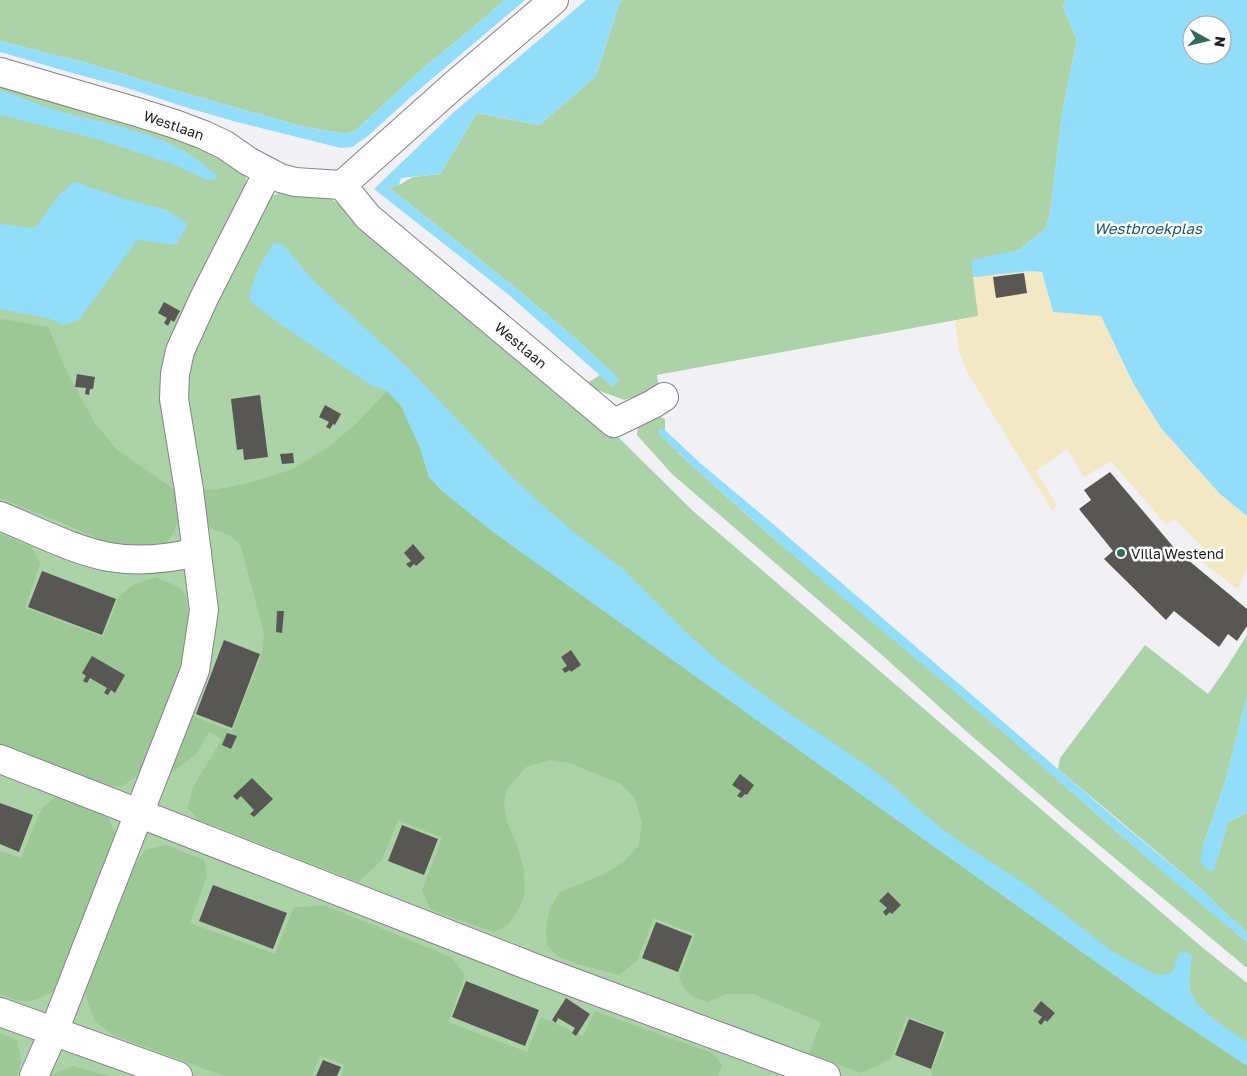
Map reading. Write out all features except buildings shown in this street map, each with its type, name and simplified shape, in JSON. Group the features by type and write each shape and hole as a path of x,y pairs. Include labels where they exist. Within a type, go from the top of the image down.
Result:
{"street":[{"path":"342,185 453,86 554,0"},
{"name":"Westlaan","path":"0,72 174,124 204,135 280,178 295,182 342,185 368,217 614,423 664,397"},
{"path":"34,1076 54,1031 195,670 204,610 189,490 174,399 175,374 180,352 204,298 268,172"},
{"path":"0,516 75,547 109,557 148,560 197,552"},
{"path":"0,759 536,968 826,1076"},
{"path":"0,1012 178,1076"}],"green space":[{"path":"0,0 505,0 429,63 356,130 346,134 300,126 84,62 0,41"},
{"path":"623,0 1066,0 1063,7 1077,40 1062,115 1050,214 1046,228 1019,250 1000,255 978,316 657,375 659,389 624,400 584,385 600,375 613,387 619,379 576,339 512,285 388,187 399,185 413,177 440,174 477,113 539,125 596,76 619,4"},
{"path":"0,81 169,130 243,171 247,181 248,192 184,369 265,202 274,195 286,190 328,197 399,252 609,428 693,511 1203,948 1247,983 1247,1076 0,1076"},
{"path":"0,319 48,327 67,372 94,422 117,450 178,492 179,517 174,532 161,550 121,549 0,498"},
{"path":"387,391 401,406 420,448 429,477 493,532 1159,1007 1247,1066 1247,1076 933,1076 931,1072 947,1032 907,1016 891,1059 861,1073 809,1054 821,1022 753,994 727,994 707,1002 693,997 684,989 679,977 695,934 654,918 637,961 619,975 577,964 558,956 547,945 546,930 550,908 560,892 604,874 625,861 639,845 642,823 635,798 621,784 569,763 551,760 526,767 507,789 504,805 507,822 518,848 524,871 525,893 519,909 507,926 494,932 431,910 422,890 442,838 398,820 382,860 359,882 199,820 188,808 192,789 222,739 209,732 196,754 173,772 170,769 175,749 184,738 193,716 232,731 262,653 264,634 241,546 229,535 201,524 199,489 215,490 253,482 293,469 331,445 356,424"},
{"path":"660,417 665,419 664,429 678,453 765,531 1022,748 1117,832 1247,942 1247,968 1070,821 882,655 672,474 637,435 638,423 641,420"},
{"path":"0,534 32,547 40,564 25,608 103,637 119,597 133,585 155,577 179,587 186,597 188,619 182,666 147,757 135,778 122,786 105,786 0,745"},
{"path":"1247,635 1247,696 1226,779 1203,846 1214,869 1228,822 1247,813 1247,932 1207,894 1058,769 1060,758 1145,645 1208,694"},
{"path":"58,795 106,814 116,835 56,990 36,1000 20,1001 0,994 0,851 21,858 42,808"},
{"path":"166,845 204,860 207,876 190,923 275,954 294,907 326,906 451,957 465,975 448,1022 527,1052 541,1017 583,1036 595,1011 712,1053 722,1065 718,1076 341,1076 345,1065 320,1055 312,1076 224,1076 113,1035 95,1021 88,1003 86,990 134,866 145,850"},
{"path":"0,1033 17,1040 21,1062 17,1076 0,1076"},
{"path":"72,1066 110,1076 53,1076"}],"sand":[{"path":"1029,271 1042,272 1053,312 1101,316 1133,383 1161,428 1220,494 1247,516 1247,567 1238,589 1195,557 1204,549 1175,519 1166,525 1111,461 1084,477 1067,449 1036,471 1056,504 1053,512 968,374 959,351 955,321 978,316 973,277"}],"water":[{"path":"505,0 525,0 414,94 368,136 352,147 341,148 233,121 124,87 0,52 0,41 84,62 300,126 346,134 356,130 429,63"},
{"path":"586,0 623,0 619,4 596,76 539,125 477,113 440,174 401,178 399,185 388,187 512,285 576,339 619,379 613,387 509,295 374,189 454,112"},
{"name":"Westbroekplas","path":"1066,0 1247,0 1247,516 1220,494 1161,428 1133,383 1101,316 1053,312 1042,272 1029,271 973,277 971,260 1019,250 1046,228 1050,214 1062,115 1077,40 1063,7"},
{"path":"0,90 57,111 154,137 191,155 216,174 216,180 207,180 173,164 93,138 0,115"},
{"path":"74,182 167,210 188,224 176,245 137,240 79,320 63,325 48,318 0,309 0,224 31,228 37,226 59,195"},
{"path":"274,243 283,244 312,279 404,364 514,479 579,536 622,568 690,636 722,664 780,707 866,765 889,782 941,828 1027,885 1113,952 1160,975 1168,974 1174,970 1180,952 1188,953 1192,956 1190,983 1194,999 1215,1020 1247,1042 1247,1066 1159,1007 493,532 442,491 429,477 420,448 401,406 387,391 372,386 254,305 249,297 252,284"},
{"path":"659,429 665,430 700,463 1115,818 1207,894 1247,932 1247,942 1174,882 996,727 770,535 670,445 660,435"},
{"path":"1247,696 1247,813 1228,822 1214,870 1211,872 1200,863 1203,846 1226,779"}],"place":[{"name":"Villa Westend","path":"1121,553"}]}
